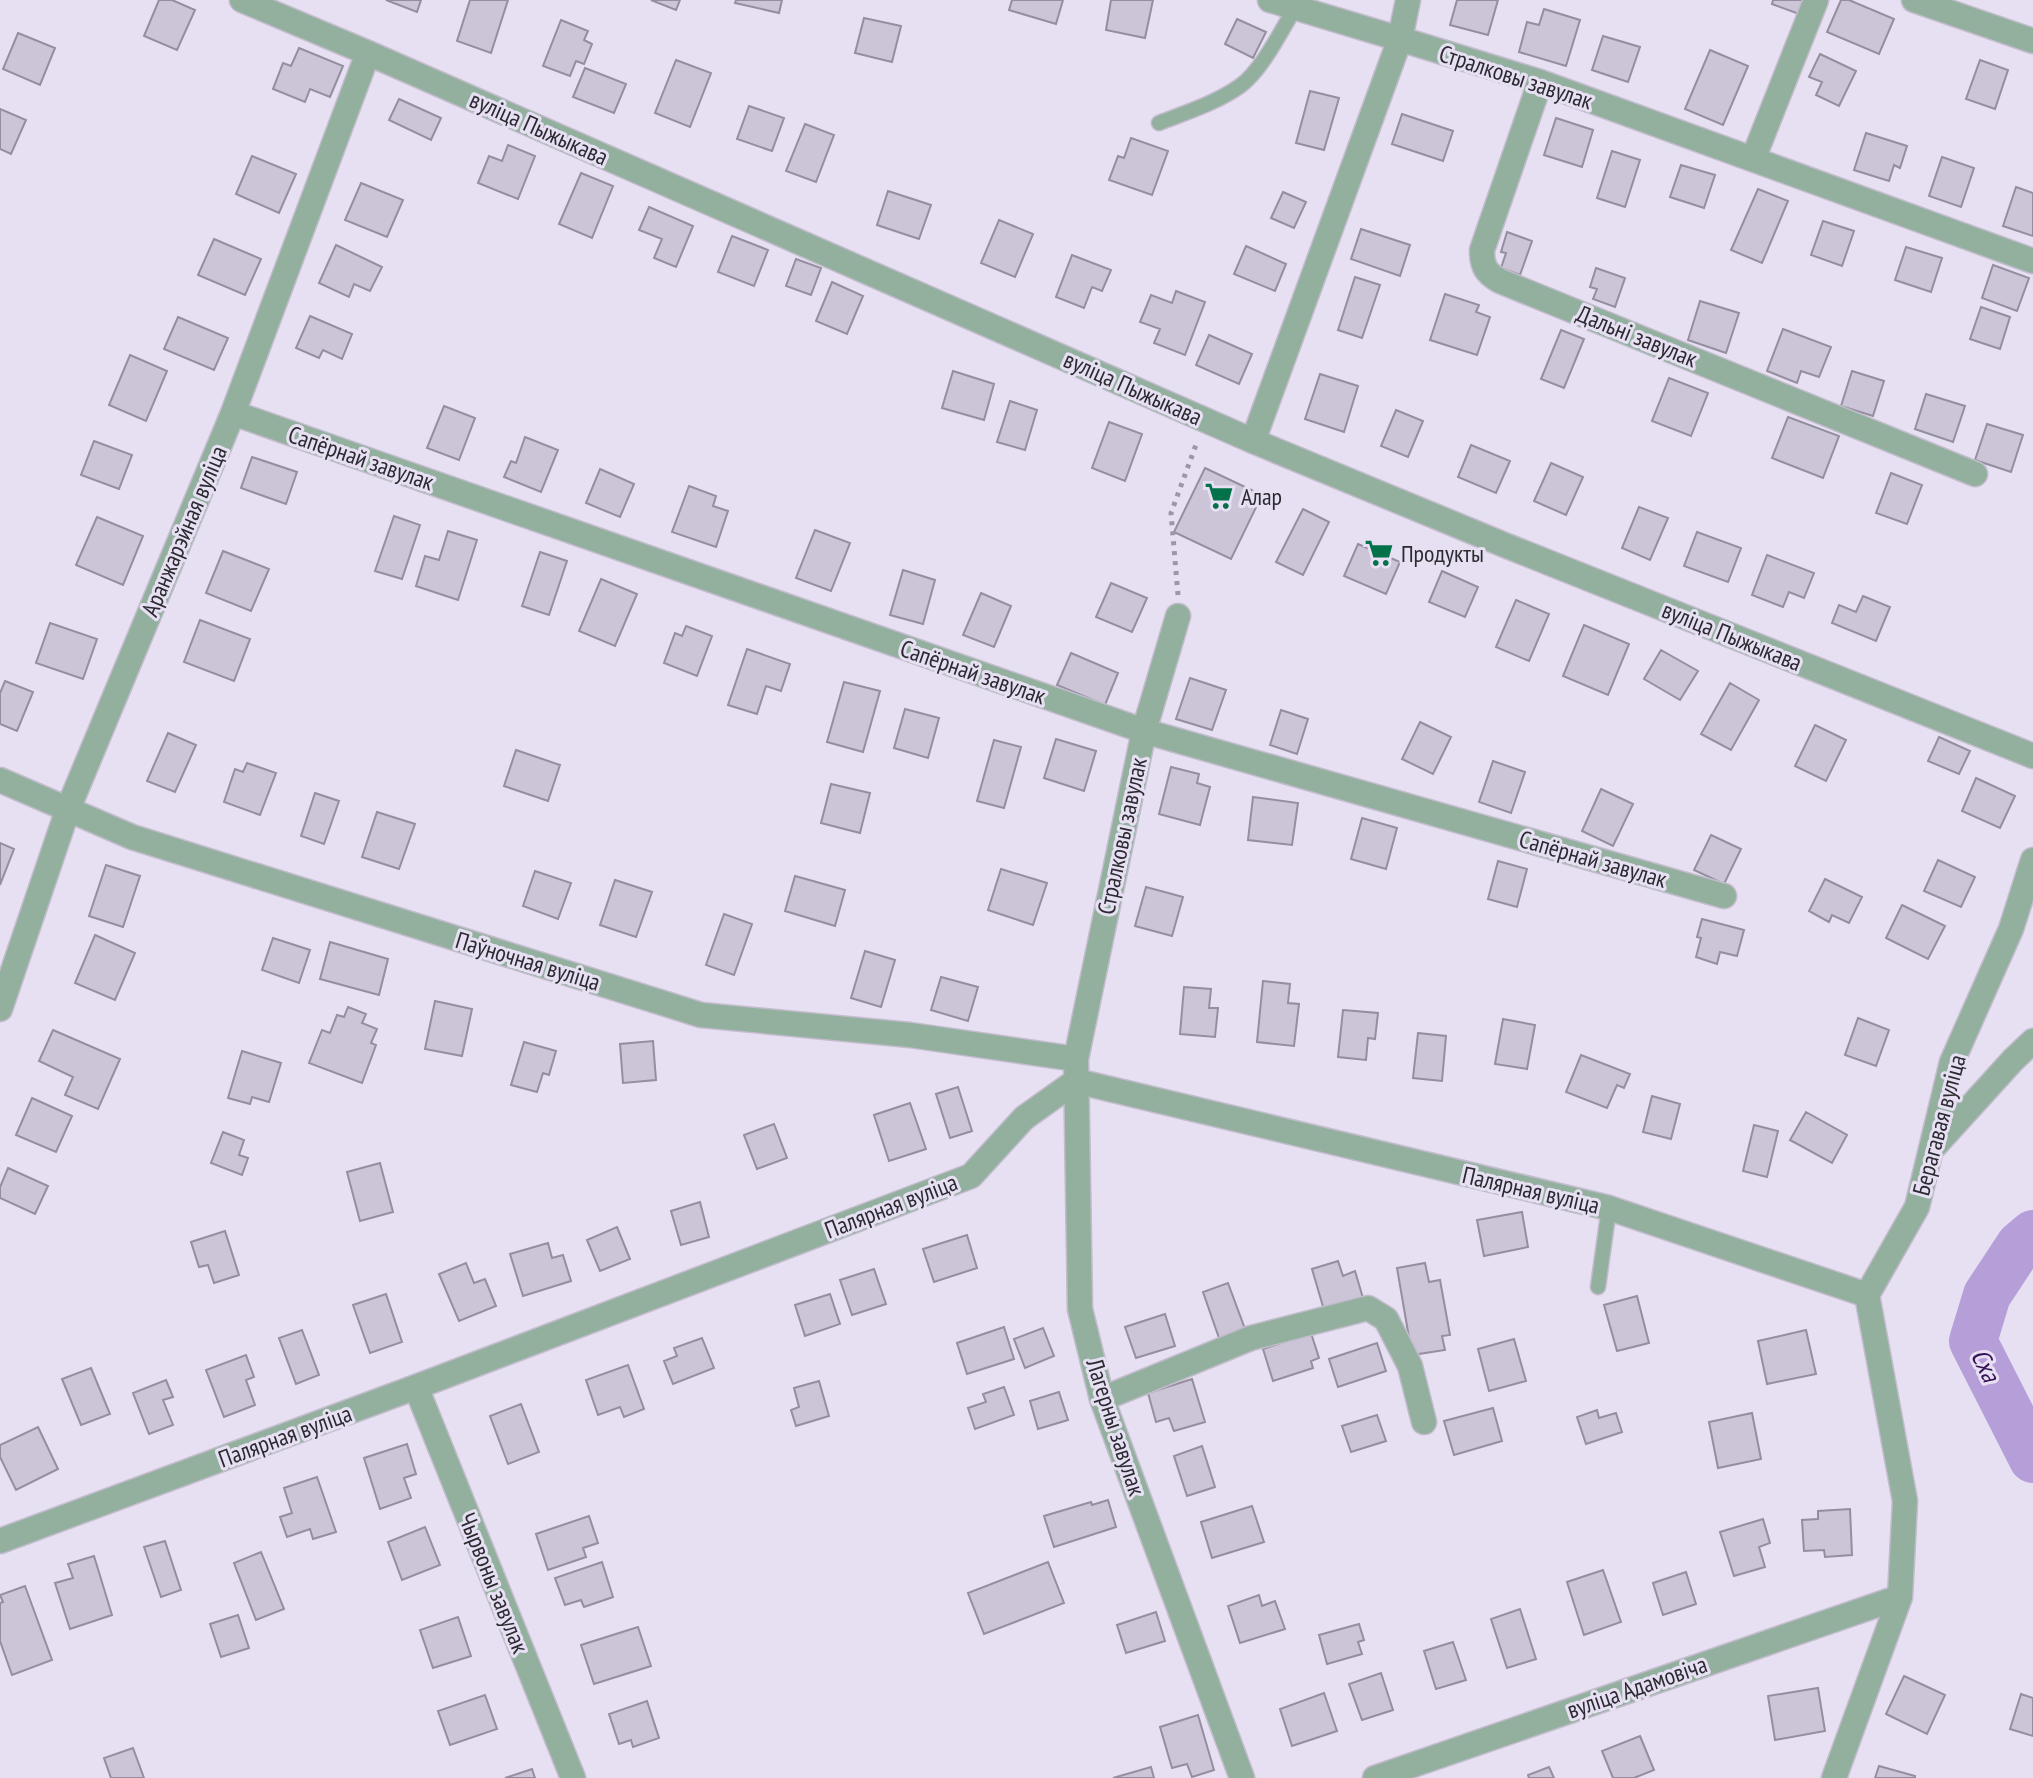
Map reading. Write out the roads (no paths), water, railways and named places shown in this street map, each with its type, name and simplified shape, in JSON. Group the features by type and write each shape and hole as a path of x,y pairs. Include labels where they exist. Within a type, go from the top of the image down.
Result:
{"street":[{"name":"вуліца Пыжыкава","path":"242,0 1253,441 2033,756"},
{"name":"Стралковы завулак","path":"1270,0 1540,82 2033,261"},
{"path":"1253,441 1400,39 1408,0"},
{"path":"1753,159 1816,0"},
{"path":"1914,0 2033,41"},
{"name":"Аранжарэйная вуліца","path":"0,1009 68,809 233,413 368,53"},
{"name":"Дальні завулак","path":"1540,82 1482,250 1482,262 1488,274 1975,474"},
{"name":"Сапёрнай завулак","path":"233,413 1144,731 1724,896"},
{"name":"Стралковы завулак","path":"1076,1070 1144,731 1178,616"},
{"name":"Паўночная вуліца","path":"0,780 132,837 701,1015 910,1035 1076,1070"},
{"name":"Берагавая вуліца","path":"1867,1295 1917,1207 1952,1062 2011,929 2033,860"},
{"path":"1931,1150 2033,1041"},
{"name":"Палярная вуліца","path":"0,1541 971,1176 1024,1118 1076,1070 1609,1208 1867,1295"},
{"name":"Лагерны завулак","path":"1076,1070 1080,1309 1102,1399 1242,1778"},
{"path":"1834,1778 1900,1597 1905,1501 1867,1295"},
{"path":"1102,1399 1251,1338 1368,1308 1386,1319 1410,1366 1424,1422"},
{"name":"Чырвоны завулак","path":"416,1387 573,1778"},
{"name":"вуліца Адамовіча","path":"1375,1778 1900,1597"}],"lane":[{"path":"1159,123 1212,102 1243,84 1266,56 1295,8"},
{"path":"1598,1287 1609,1208"}],"waterway":[{"name":"Сха","path":"2033,1234 2020,1245 1987,1295 1973,1341 2033,1459"}],"place":[{"name":"Алар","path":"1219,496"},
{"name":"Продукты","path":"1379,553"}]}
